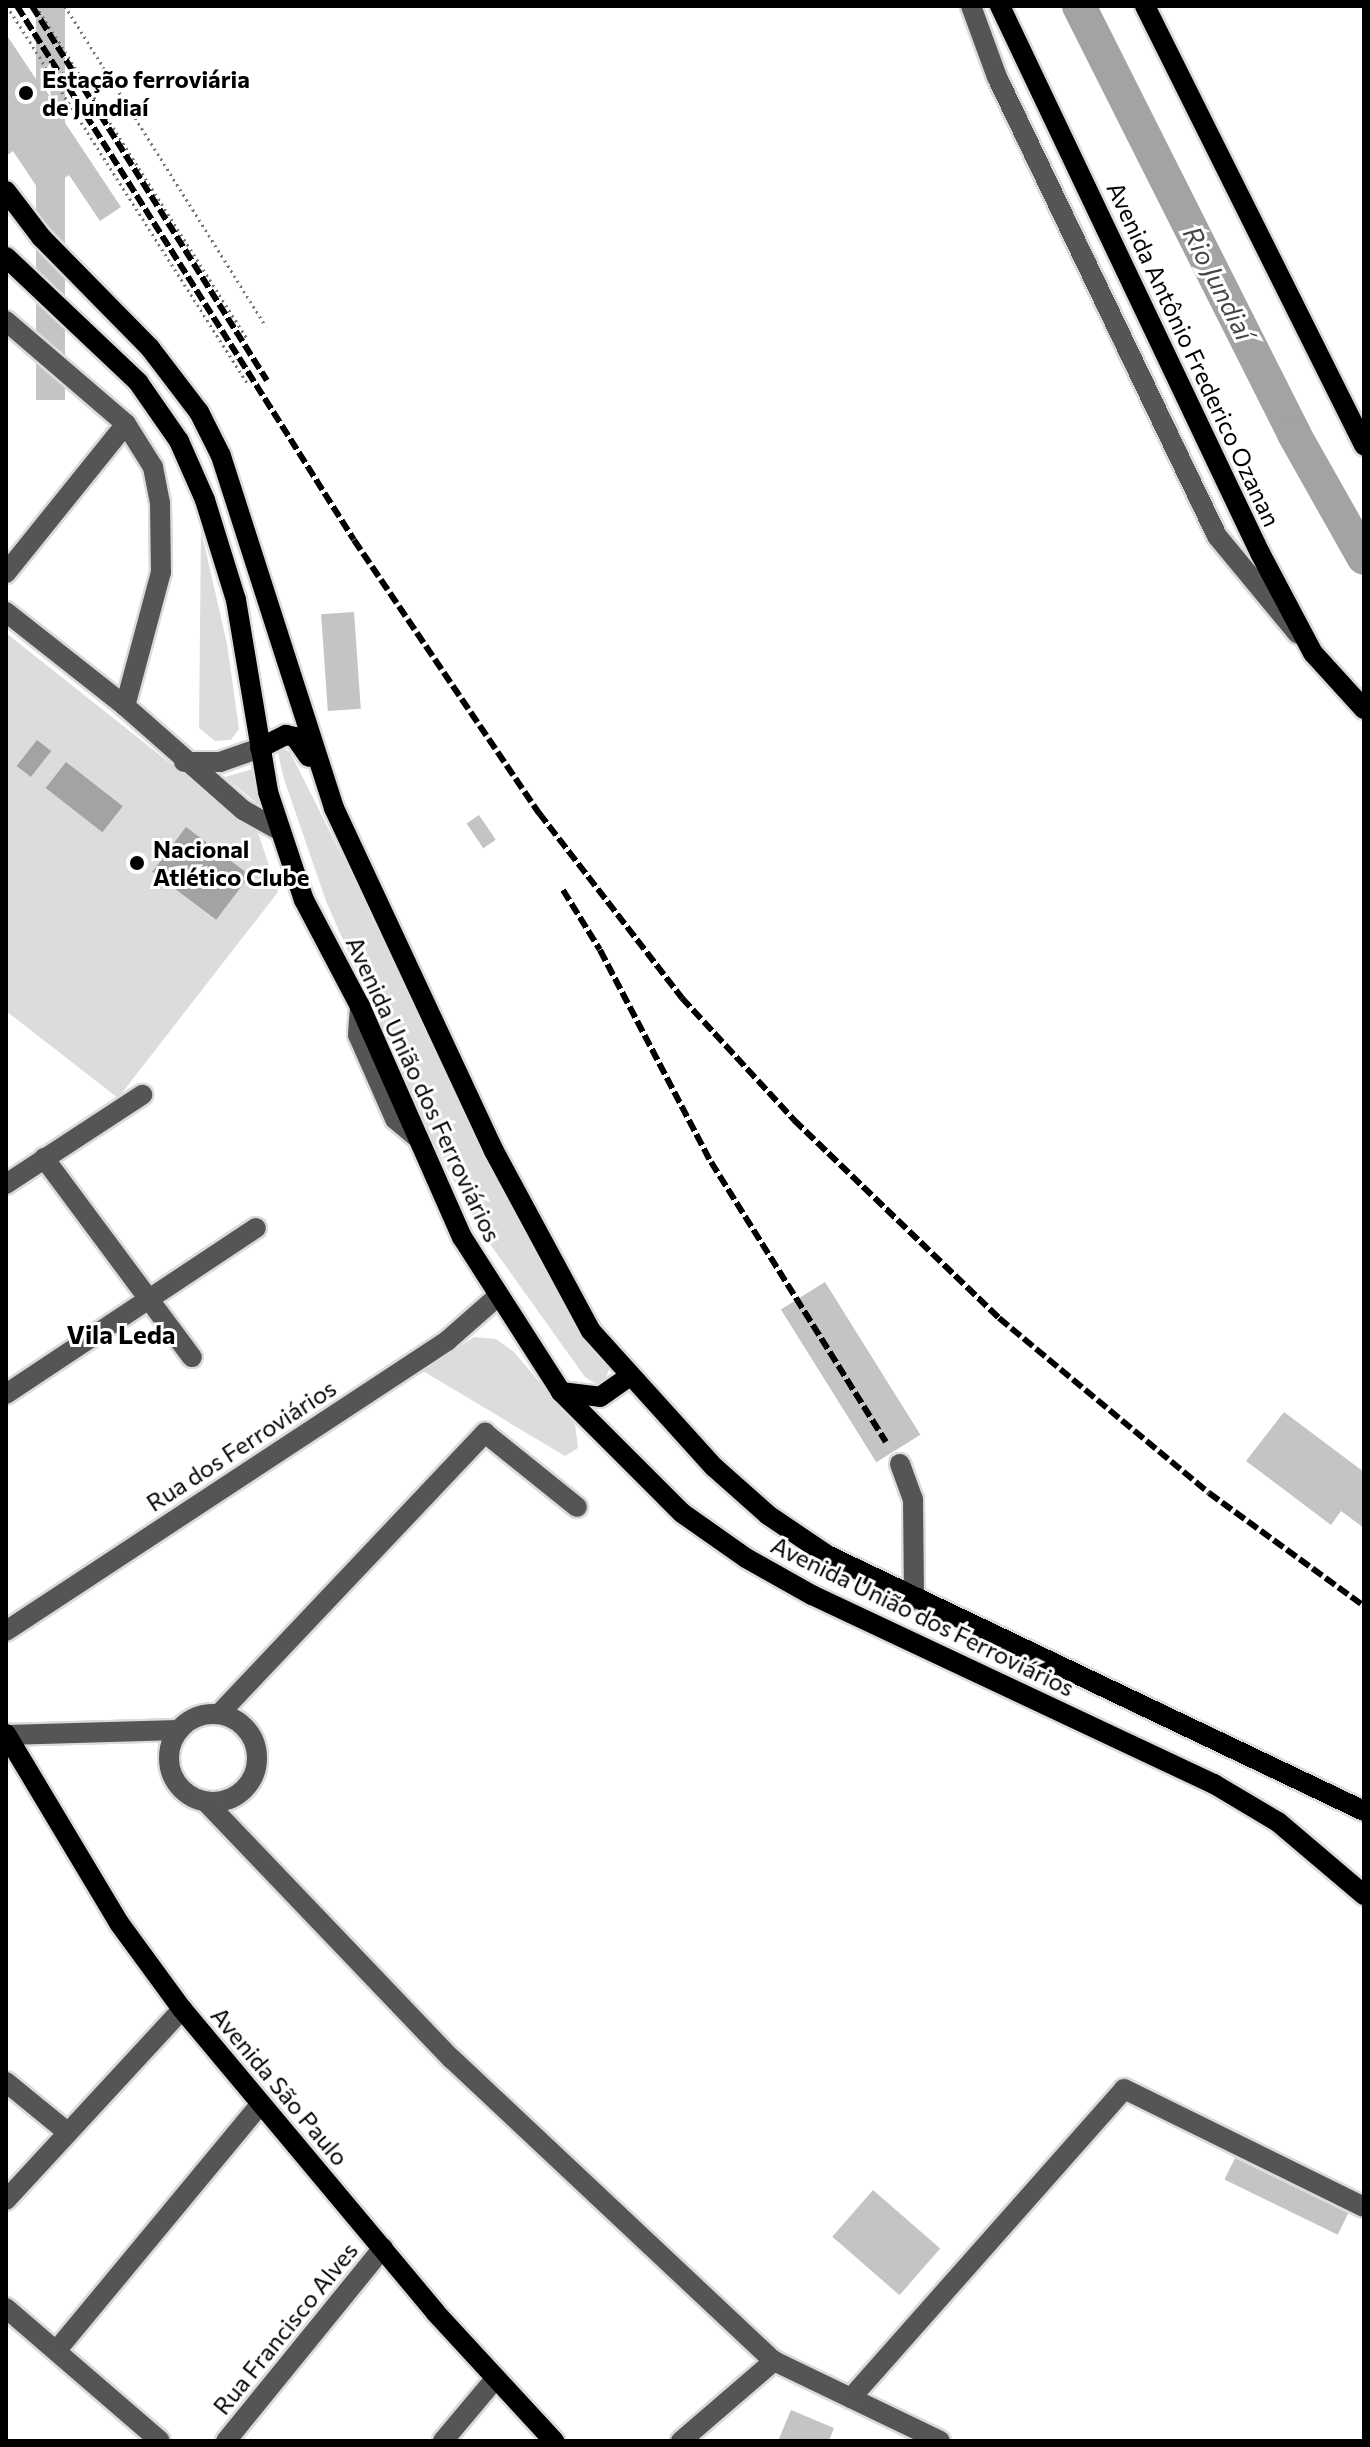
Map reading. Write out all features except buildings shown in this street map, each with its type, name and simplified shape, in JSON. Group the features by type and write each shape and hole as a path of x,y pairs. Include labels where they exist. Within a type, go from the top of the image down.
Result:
{"main road":[{"name":"Avenida Antônio Frederico Ozanan","path":"1000,6 1253,538 1313,653 1364,709"},
{"path":"1145,6 1364,445"},
{"name":"Avenida União dos Ferroviários","path":"6,191 87,285 174,376 221,456 318,770 540,1244 591,1331 629,1377 768,1515 827,1555 914,1600 1364,1811"},
{"name":"Avenida União dos Ferroviários","path":"6,257 138,382 179,441 205,500 236,600 260,748 277,829 304,900 360,1006 462,1237 561,1392 682,1513 746,1558 812,1595 1214,1784 1278,1822 1364,1895"},
{"path":"64,311 87,285"},
{"path":"260,748 278,736 295,737 318,770"},
{"path":"561,1392 600,1397 629,1377"},
{"name":"Avenida São Paulo","path":"6,1734 119,1923 182,2009 260,2105 495,2379 554,2441"}],"street":[{"path":"971,6 997,77 1217,536 1313,653"},
{"path":"6,321 102,399 126,424 153,467 160,503 161,572 125,706"},
{"path":"6,573 126,424"},
{"path":"6,612 125,706 184,762 243,810 277,829"},
{"path":"184,762 220,762 260,748"},
{"path":"6,1184 142,1095"},
{"path":"44,1158 192,1357"},
{"path":"6,1394 256,1228"},
{"name":"Rua dos Ferroviários","path":"6,1631 447,1341 498,1296"},
{"path":"220,1713 485,1433 577,1507"},
{"path":"900,1464 913,1499 914,1600"},
{"path":"206,1802 230,1800 248,1786 258,1765 255,1742 242,1723 220,1713 197,1716 178,1730 169,1751 171,1774 185,1793 206,1802 452,2059 774,2361 940,2441"},
{"path":"6,1734 178,1730"},
{"path":"6,2200 66,2131 182,2009"},
{"path":"6,2082 66,2131"},
{"path":"851,2398 1124,2089 1364,2207"},
{"path":"57,2350 260,2105"},
{"name":"Rua Francisco Alves","path":"226,2441 383,2248"},
{"path":"6,2308 160,2441"},
{"path":"681,2441 774,2361"},
{"path":"443,2441 495,2379"}],"path":[{"path":"7,6 248,385"},
{"path":"36,6 247,339"},
{"path":"65,6 266,326"}],"shaded area":[{"path":"201,530 227,644 239,729 231,740 215,741 199,728"},
{"name":"Nacional Atlético Clube","path":"6,633 258,833 278,892 118,1098 6,1011"},
{"path":"37,740 51,751 31,777 17,766"},
{"path":"283,749 290,752 428,1027 533,1248 567,1309 609,1369 605,1381 596,1384 585,1377 480,1230 424,1125 326,901 284,779 278,753"},
{"path":"66,762 123,806 102,832 46,788"},
{"path":"256,768 266,811 225,777"},
{"path":"186,827 250,875 216,920 152,872"},
{"path":"474,1337 496,1339 514,1352 575,1424 578,1448 565,1456 423,1371"}],"waterway":[{"name":"Rio Jundiaí","path":"1079,6 1294,434 1364,558"}],"railway":[{"path":"17,6 354,540 539,813 682,998 794,1120 999,1318 1209,1493 1364,1606"},
{"path":"32,6 267,380"},
{"path":"563,890 600,950 711,1162 886,1442"}],"place":[{"name":"Estação ferroviária de Jundiaí","path":"26,93"},
{"name":"Nacional Atlético Clube","path":"137,863"}],"district":[{"name":"Vila Leda","path":"121,1334"}]}
